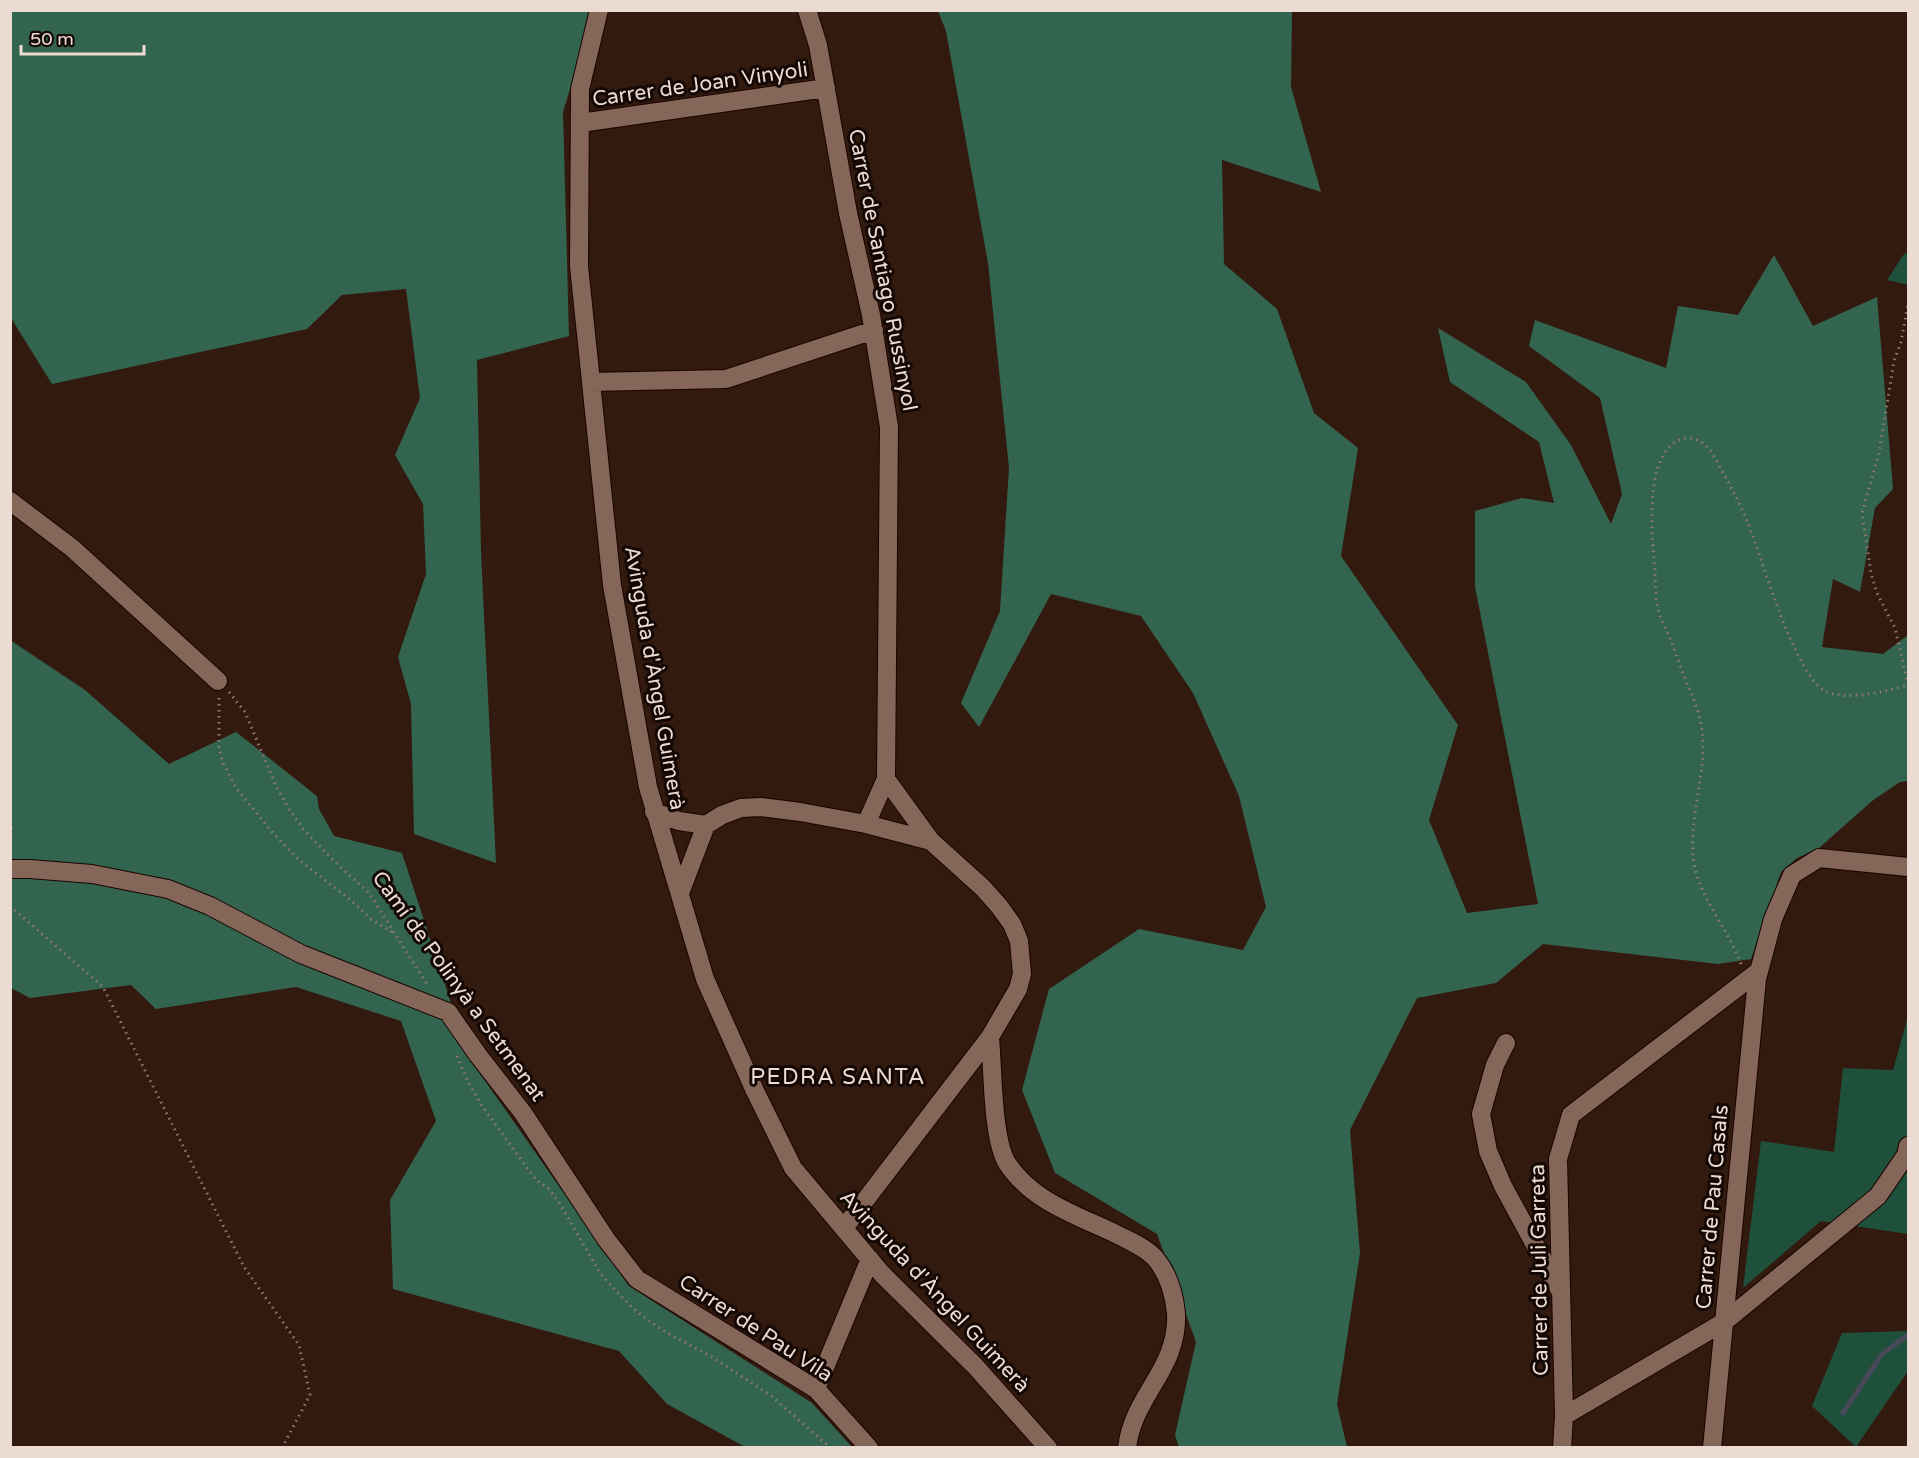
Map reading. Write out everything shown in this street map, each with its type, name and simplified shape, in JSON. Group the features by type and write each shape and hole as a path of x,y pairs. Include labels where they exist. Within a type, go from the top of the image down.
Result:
{"street":[{"name":"Avinguda d'Àngel Guimerà","path":"599,10 580,90 579,266 612,585 648,787 705,979 793,1168 882,1274 975,1366 1040,1444"},
{"name":"Carrer de Santiago Russinyol","path":"807,10 818,45 848,213 874,330 889,427 886,779 866,824"},
{"name":"Carrer de Joan Vinyoli","path":"580,123 826,88"},
{"path":"591,382 726,379 874,330"},
{"path":"10,501 87,561 218,681"},
{"path":"844,1228 990,1037 1018,989 1022,974 1019,941 999,906 983,888 931,841 886,779"},
{"path":"654,812 679,821 706,825 731,811 761,807 866,824 931,841"},
{"path":"680,893 706,825"},
{"name":"Carrer de Pau Casals","path":"1712,1448 1757,979 1753,975 1792,875 1819,858 1908,867"},
{"name":"Camí de Polinyà a Setmenat","path":"10,869 92,874 168,889 210,906 301,954 448,1012 523,1113 606,1239 637,1279"},
{"name":"Carrer de Juli Garreta","path":"1562,1448 1564,1416 1558,1159 1571,1115 1753,975"},
{"path":"990,1037 998,1140 1006,1162 1022,1182 1044,1199 1137,1245 1154,1257 1164,1272 1172,1291 1176,1331 1173,1347 1167,1362 1136,1415 1127,1448"},
{"path":"1506,1043 1495,1065 1481,1114 1488,1151 1503,1186 1561,1293"},
{"path":"1564,1416 1724,1322 1878,1196 1906,1155 1908,1146"},
{"path":"816,1389 870,1259"},
{"name":"Carrer de Pau Vila","path":"637,1279 816,1389 869,1448"}],"path":[{"path":"1753,975 1736,952 1697,878 1692,831 1703,758 1702,723 1697,705 1659,614 1652,536 1653,491 1657,473 1664,454 1680,440 1698,440 1707,444 1748,523 1786,628 1805,671 1816,685 1828,693 1842,695 1888,691 1908,685 1894,628 1877,593 1871,573 1862,513 1879,453 1894,361 1901,342 1908,304"},
{"path":"218,681 219,748 223,763 236,788 298,860 352,900 372,920 393,932"},
{"name":"Camí de Polinyà a Setmenat","path":"218,681 239,702 245,712 276,786 289,809 312,839 369,893 432,991"},
{"path":"10,822 12,831 10,842"},
{"path":"10,906 103,987 244,1267 299,1345 310,1395 282,1448"}],"green space":[{"path":"11,11 594,11 563,112 569,336 477,360 481,552 496,863 414,834 411,704 398,657 426,574 423,504 395,455 420,398 406,289 342,295 307,329 52,384 11,318"},
{"path":"938,11 1292,11 1291,87 1321,192 1222,160 1224,264 1277,309 1314,413 1358,448 1341,556 1458,725 1429,820 1467,913 1538,904 1475,587 1475,511 1522,498 1554,503 1539,442 1450,382 1438,328 1526,382 1571,445 1611,524 1622,494 1600,398 1529,346 1535,320 1666,368 1678,306 1738,315 1774,255 1813,326 1877,297 1893,489 1875,508 1860,592 1833,579 1822,647 1883,654 1908,635 1908,781 1900,782 1872,801 1819,848 1797,858 1781,872 1751,959 1718,964 1543,944 1496,983 1417,998 1350,1130 1360,1253 1337,1404 1347,1447 1179,1447 1175,1435 1196,1342 1157,1234 1055,1173 1022,1090 1049,989 1139,929 1243,950 1266,907 1239,796 1193,693 1141,616 1051,594 979,727 961,703 1000,611 1009,468 988,263 946,31"},
{"path":"1908,253 1908,285 1887,280 1904,254"},
{"path":"10,640 85,690 169,764 236,732 317,796 319,809 334,836 402,853 469,1058 629,1286 812,1403 852,1447 745,1447 667,1404 619,1351 393,1289 390,1200 436,1121 401,1021 296,987 156,1009 131,985 30,998 11,988"},
{"path":"1908,1016 1908,1234 1821,1221 1743,1288 1761,1141 1834,1152 1843,1068 1893,1070"},
{"path":"1908,1331 1908,1371 1856,1447 1812,1406 1842,1333"}],"waterway":[{"path":"1843,1413 1882,1354 1908,1335"}],"district":[{"name":"PEDRA SANTA","path":"838,1076"}]}
